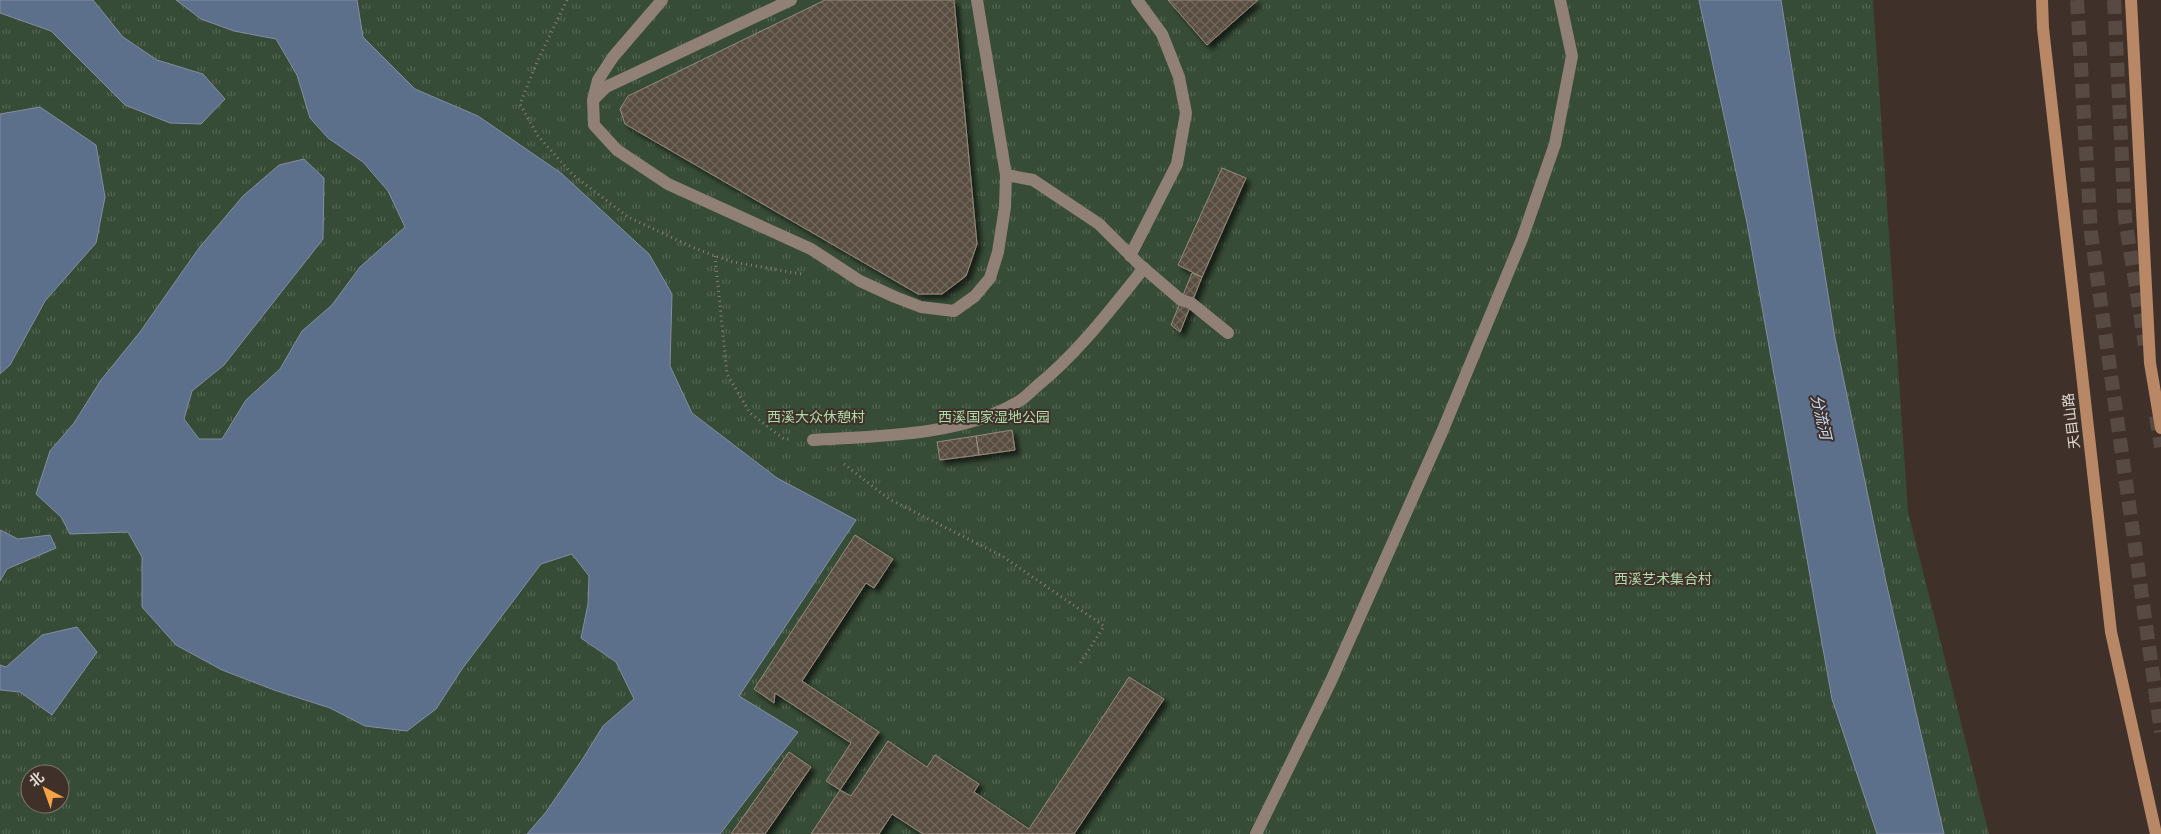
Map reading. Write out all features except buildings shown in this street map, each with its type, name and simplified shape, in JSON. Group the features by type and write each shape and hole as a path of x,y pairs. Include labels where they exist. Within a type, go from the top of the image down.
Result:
{"main road":[{"name":"天目山路","path":"2042,0 2043,28 2111,632 2156,834"},
{"path":"2131,0 2150,362 2161,428"}],"street":[{"path":"662,0 613,57 598,80 593,100 594,125 611,144 668,184 811,249 860,281 894,298 921,307 954,311 974,296 990,278 998,252 1005,208 1006,175 979,2"},
{"path":"593,100 606,87 791,0"},
{"path":"1130,256 1177,164 1186,113 1179,77 1162,34 1137,0"},
{"path":"1256,834 1331,681 1442,432 1522,239 1555,144 1572,56 1560,0"},
{"path":"1006,175 1033,180 1067,201 1099,224 1130,256 1181,300 1191,303 1228,333"},
{"path":"813,440 899,434 968,424 1016,403 1057,370 1106,315 1144,268"}],"path":[{"path":"715,256 727,374 750,413 784,439 813,440 889,499 1002,556 1104,626 1079,665"}],"green space":[{"name":"西溪国家湿地公园","path":"0,0 1873,0 1908,512 1989,834 0,834"}],"water":[{"path":"0,0 93,0 123,37 157,60 203,74 225,99 201,124 170,123 125,105 51,31 0,13"},
{"path":"176,0 357,0 363,37 415,89 478,116 561,173 649,254 672,294 670,366 692,413 777,478 856,520 739,696 798,732 720,834 527,834 546,812 603,726 634,699 616,662 581,638 588,604 589,576 572,554 541,564 462,669 436,709 407,731 365,726 330,708 274,690 222,670 176,645 142,607 142,557 128,532 70,534 61,517 36,494 50,451 74,423 101,380 140,332 199,248 243,196 279,165 304,159 324,178 323,239 224,365 192,391 184,419 199,439 222,439 246,400 280,369 302,331 332,305 360,267 405,227 388,191 363,162 328,138 310,118 297,75 276,39 234,31 201,19"},
{"name":"分流河","path":"1699,0 1781,0 1835,338 1886,582 1944,834 1877,834 1832,699 1747,223"},
{"path":"40,107 96,145 105,197 96,243 45,301 10,365 0,374 0,114"},
{"path":"0,530 18,539 50,535 56,548 7,569 0,581"},
{"path":"77,627 97,652 52,715 20,692 0,690 0,665 6,667 42,635"}],"pier":[{"path":"2097,0 2161,0 2161,64 2098,2"}],"tunnel":[{"path":"2077,0 2091,233 2161,732"},
{"path":"2114,0 2125,218 2145,345"},
{"path":"2156,416 2161,447"}],"park label":[{"name":"西溪大众休憩村","path":"816,417"},
{"name":"西溪艺术集合村","path":"1663,579"}]}
